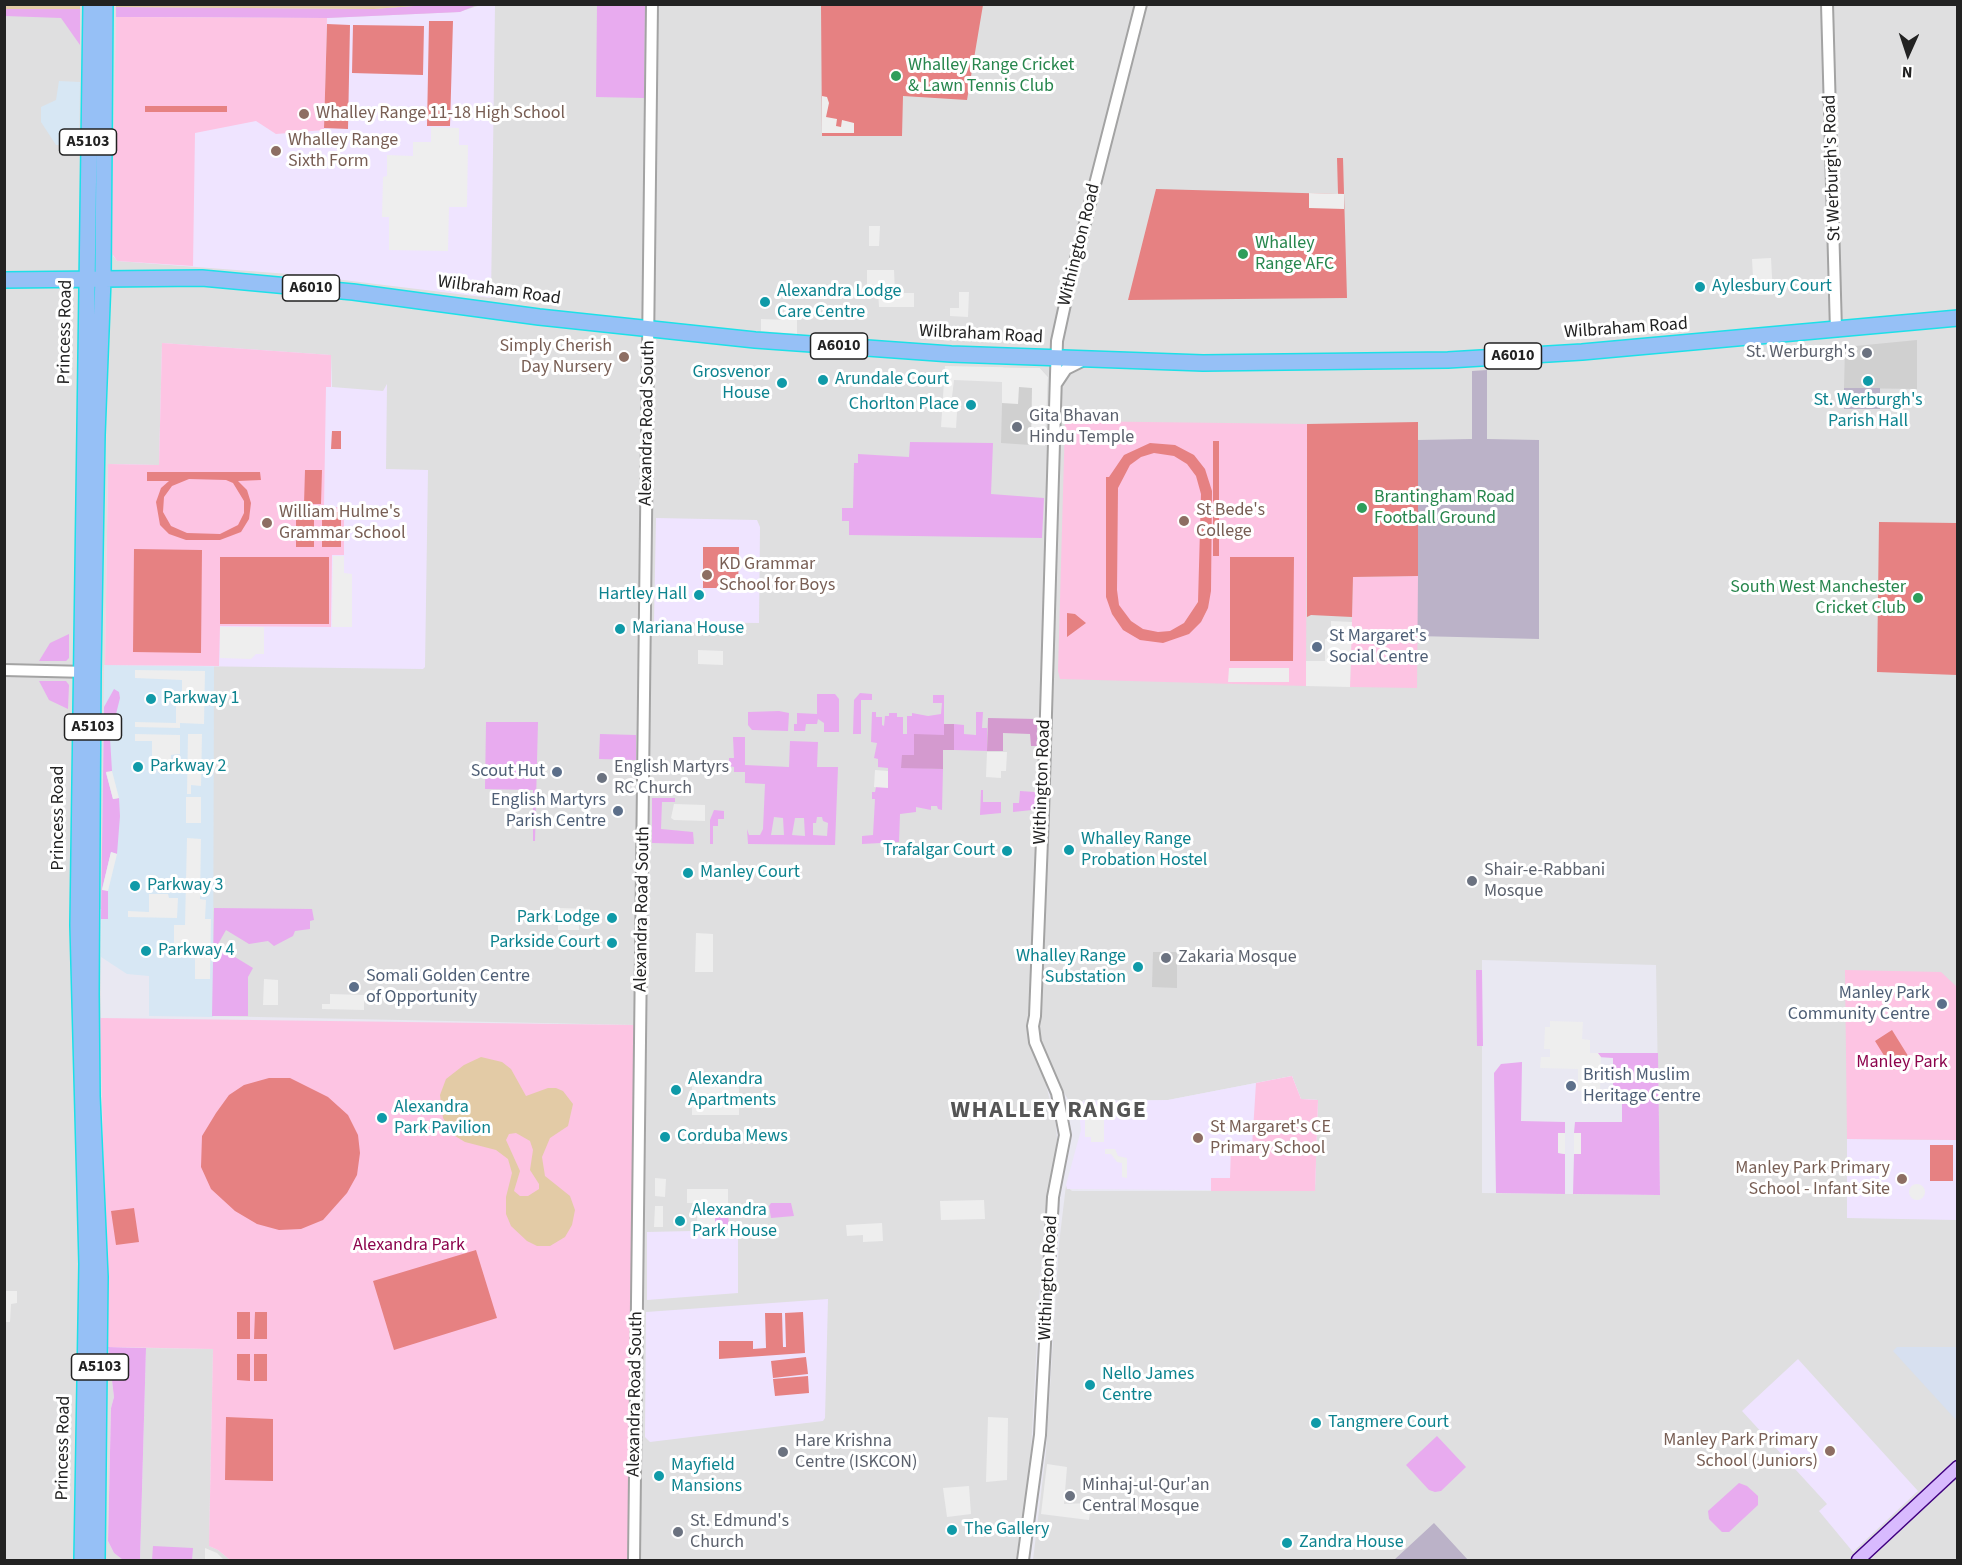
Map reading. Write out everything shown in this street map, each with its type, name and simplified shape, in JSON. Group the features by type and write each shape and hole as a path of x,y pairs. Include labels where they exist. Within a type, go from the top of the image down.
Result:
{"highway":[{"name":"Princess Road","path":"82,1560 87,1264 78,983 87,672 103,274 98,10"},
{"name":"Princess Road","path":"97,1560 100,1284 91,1049 87,672 87,275 98,10"},
{"name":"Wilbraham Road","path":"4,271 87,275"},
{"name":"Wilbraham Road","path":"4,280 103,274 164,280 186,278 342,291 762,341 941,353 1203,363 1449,360 1836,331 1958,318"},
{"path":"97,1518 101,1545 110,1560"}],"main road":[{"path":"1857,1560 1958,1467"}],"street":[{"name":"Alexandra Road South","path":"634,1560 652,4"},
{"name":"Withington Road","path":"1023,1560 1038,1454 1053,1197 1065,1135 1057,1093 1035,1042 1032,1026 1035,1016 1056,358 1069,286 1141,4"},
{"name":"St Werburgh's Road","path":"1827,4 1836,331"},
{"path":"1056,385 1066,369 1087,359"},
{"path":"4,670 87,672"}],"shaded area":[{"path":"5,4 80,5 80,9 5,9"},
{"path":"116,4 427,5 374,9 116,7"},
{"path":"5,5 1957,5 1957,1560 1033,1560 1046,1452 1059,1244 1066,1185 1072,1191 1314,1191 1318,1100 1301,1099 1292,1076 1168,1100 1083,1100 1078,1111 1081,1122 1036,1044 1056,1125 1057,1139 1041,1267 1030,1469 1016,1560 628,1560 635,1025 212,1016 212,906 100,909 102,1139 106,1210 108,1347 114,1397 111,1408 108,1541 114,1553 123,1560 5,1560","holes":["1482,960 1656,965 1660,1195 1482,1193"]},
{"path":"427,5 477,5 460,12 327,18 116,17 116,7 374,9"},
{"name":"Whalley Range 11-18 High School","path":"481,5 495,5 491,298 302,275 117,261 113,256 116,17 327,18 459,12"},
{"path":"597,5 645,5 644,98 596,97"},
{"path":"5,9 80,9 80,45 61,18 5,16"},
{"path":"59,81 80,82 79,145 56,145 41,122 41,107 56,100"},
{"path":"822,96 827,97 829,103 826,117 837,119 836,126 841,127 842,120 854,123 854,133 822,133"},
{"path":"431,127 459,128 459,145 468,145 467,207 449,207 448,251 389,250 389,217 382,217 383,177 387,176 387,155 413,156 413,142 431,142"},
{"path":"1309,193 1344,194 1344,209 1309,208"},
{"path":"869,226 880,226 879,246 869,246"},
{"path":"1771,258 1773,295 1754,295 1752,259"},
{"path":"867,270 894,270 895,293 914,293 914,307 879,307 878,290 867,289"},
{"path":"959,292 969,292 968,317 950,316 950,308 959,308"},
{"path":"786,305 797,305 797,334 761,331 761,319 786,320"},
{"path":"1917,340 1917,389 1844,388 1845,347"},
{"name":"William Hulme's Grammar School","path":"162,343 331,355 332,387 383,391 387,384 386,469 428,470 425,667 423,669 105,665 108,464 159,465"},
{"path":"945,366 1040,368 1048,377 1045,446 1031,445 1032,388 1019,387 1018,404 1002,403 1002,382 954,380 952,397 958,397 956,428 941,427"},
{"path":"1003,367 1040,368 1048,377 1045,446 1001,443"},
{"path":"1487,370 1487,439 1539,440 1539,639 1417,636 1417,440 1472,439 1472,371"},
{"path":"1844,388 1880,388 1880,409 1844,409"},
{"path":"910,442 993,443 991,494 1044,498 1042,538 849,535 849,521 842,521 842,508 853,508 854,463 858,463 858,454 909,457"},
{"name":"KD Grammar School for Boys","path":"656,518 757,520 760,527 759,623 654,622"},
{"path":"333,556 344,556 344,573 352,574 352,627 332,627"},
{"path":"1331,621 1352,622 1350,687 1306,686 1306,661 1325,661 1325,639 1331,639"},
{"path":"220,627 264,627 264,654 256,654 251,659 220,658"},
{"path":"69,634 69,658 66,661 39,661 50,643"},
{"path":"698,650 723,651 723,665 698,664"},
{"path":"104,665 214,666 213,1017 149,1016 149,976 127,974 101,957"},
{"path":"1229,668 1289,668 1289,682 1228,682"},
{"path":"135,670 205,671 204,724 180,723 180,728 135,727 135,722 176,723 176,699 182,699 182,680 135,678"},
{"path":"39,681 66,681 69,685 68,709 49,700"},
{"path":"114,689 119,692 120,698 110,738 112,771 106,773 113,799 119,798 120,816 117,854 111,852 102,889 108,891 108,919 101,919 104,707"},
{"path":"860,693 872,694 872,700 861,700 861,734 853,734 854,700"},
{"path":"817,694 835,694 839,699 839,732 824,732 824,723 818,719 817,724 806,724 805,731 794,731 794,724 797,724 797,713 817,714"},
{"path":"933,695 944,695 944,735 901,767 943,769 942,810 937,806 931,806 931,810 916,807 916,812 900,814 899,842 862,844 862,836 873,835 875,799 872,799 872,792 875,792 876,787 888,787 888,768 878,767 878,759 874,758 877,743 871,742 872,712 876,712 876,717 882,717 884,726 885,716 889,716 889,713 897,713 897,717 903,717 903,734 907,734 907,716 912,716 912,713 928,716 941,714 942,703 933,703"},
{"path":"748,712 789,713 788,731 752,730 748,725"},
{"path":"976,712 983,712 982,728 987,728 987,751 954,750 954,724 964,725 964,734 976,735"},
{"path":"988,718 1037,719 1037,746 1031,746 1030,734 1003,733 1003,751 987,751"},
{"path":"486,722 538,722 535,841 533,841 533,790 485,789"},
{"path":"944,724 954,724 954,750 943,750 943,769 901,768 902,755 914,755 914,734 944,735"},
{"path":"135,734 180,735 180,754 171,755 171,761 152,761 152,741 135,741"},
{"path":"188,734 202,734 201,786 191,785 191,794 187,794"},
{"path":"600,734 636,735 636,760 599,759"},
{"path":"733,737 745,737 745,765 789,767 790,741 818,742 817,767 838,767 835,845 748,844 747,829 749,835 760,835 763,829 765,784 745,783 745,772 734,772 734,767 729,766 729,758 734,758","holes":["774,817 783,818 784,835 771,835","817,817 822,817 823,821 828,823 827,836 813,835 813,823 816,823","795,818 804,818 805,836 792,835"]},
{"path":"987,752 1007,752 1006,771 1001,771 1001,778 986,777"},
{"path":"875,770 888,771 888,788 874,787"},
{"path":"112,771 119,798 113,799 106,772"},
{"path":"981,790 983,790 983,802 1001,802 1001,813 980,815"},
{"path":"1020,791 1035,792 1035,806 1032,810 1013,812 1013,803 1019,803"},
{"path":"186,797 201,797 201,823 186,823"},
{"path":"652,798 675,798 675,802 662,802 661,829 693,832 694,844 652,843"},
{"path":"674,804 705,805 705,821 674,820 671,818"},
{"path":"714,810 724,811 724,819 718,819 718,826 713,826 713,844 710,844 710,820"},
{"path":"187,838 201,839 200,899 206,900 205,919 211,919 210,979 195,979 195,945 174,944 174,925 185,925"},
{"path":"111,852 117,854 108,891 102,890"},
{"path":"149,894 168,894 169,898 178,898 177,918 128,917 128,911 149,912"},
{"path":"214,908 312,909 314,920 310,921 310,929 295,931 293,936 274,946 268,941 249,944 226,930 217,946 253,968 248,977 248,1016 212,1016"},
{"path":"558,908 590,909 590,920 579,920 579,930 558,930"},
{"path":"696,933 713,934 713,972 695,972"},
{"path":"1153,952 1177,952 1177,988 1152,987"},
{"path":"1476,970 1482,970 1483,1046 1477,1046"},
{"path":"264,979 278,980 278,1005 263,1005"},
{"path":"330,994 364,995 364,1010 322,1009 322,1004 330,1004"},
{"path":"1550,1021 1583,1022 1582,1039 1590,1040 1590,1053 1598,1053 1601,1057 1600,1091 1578,1091 1578,1069 1540,1068 1541,1057 1550,1057 1550,1049 1544,1049 1545,1027 1550,1027"},
{"path":"1598,1053 1658,1053 1660,1195 1573,1194 1574,1154 1581,1154 1581,1133 1574,1133 1575,1122 1622,1122 1622,1098 1613,1097 1613,1058 1598,1057"},
{"path":"481,1057 502,1062 511,1069 526,1096 548,1088 556,1088 563,1091 573,1104 568,1126 550,1138 542,1157 545,1176 570,1196 575,1210 572,1225 565,1237 550,1246 537,1246 527,1241 511,1226 506,1214 506,1197 512,1173 508,1159 496,1150 465,1142 455,1136 443,1118 440,1095 446,1079 464,1065","holes":["516,1133 530,1141 533,1150 530,1170 539,1184 539,1189 528,1196 520,1196 514,1191 520,1171 506,1140 509,1134"]},
{"path":"1522,1062 1521,1121 1565,1122 1565,1133 1559,1133 1559,1153 1565,1154 1565,1194 1496,1193 1494,1073 1501,1064"},
{"name":"St Margaret's CE Primary School","path":"1292,1076 1301,1099 1318,1100 1315,1191 1067,1189 1066,1185 1081,1130 1078,1102 1168,1100"},
{"path":"692,1085 739,1085 739,1115 692,1115"},
{"path":"1085,1106 1104,1106 1104,1142 1091,1142 1091,1137 1085,1137"},
{"path":"1558,1133 1565,1133 1565,1154 1558,1153"},
{"path":"1574,1133 1581,1133 1581,1154 1574,1154"},
{"name":"Manley Park Primary School - Infant Site","path":"1847,1139 1957,1140 1957,1220 1847,1218"},
{"path":"1105,1149 1115,1149 1118,1156 1127,1158 1127,1178 1122,1177 1122,1163 1117,1162 1111,1154 1105,1154"},
{"path":"655,1178 666,1179 665,1197 655,1196"},
{"path":"1917,1184 1925,1192 1917,1200 1909,1192"},
{"path":"687,1189 728,1189 728,1210 715,1210 715,1229 697,1229 697,1203 687,1203"},
{"path":"984,1200 985,1219 941,1220 940,1201"},
{"path":"771,1203 791,1203 794,1216 771,1218 769,1206"},
{"path":"655,1206 663,1206 663,1227 654,1227"},
{"path":"715,1210 728,1210 729,1229 715,1229"},
{"path":"882,1223 883,1241 863,1242 863,1235 847,1236 846,1225"},
{"path":"738,1230 738,1293 647,1300 647,1232"},
{"path":"5,1291 17,1291 17,1303 11,1304 10,1322 5,1322"},
{"path":"828,1299 825,1418 823,1421 650,1442 645,1437 646,1312"},
{"path":"108,1347 146,1348 140,1560 123,1560 114,1553 108,1541 111,1408 114,1397"},
{"path":"1897,1347 1957,1347 1957,1421 1893,1351"},
{"path":"146,1348 213,1349 209,1546 230,1560 140,1560"},
{"name":"Manley Park Primary School (Juniors)","path":"1798,1359 1918,1491 1853,1552 1819,1511 1827,1504 1742,1411"},
{"path":"988,1417 1008,1418 1007,1480 986,1482"},
{"path":"1437,1436 1466,1467 1441,1491 1435,1492 1429,1490 1406,1465"},
{"path":"1047,1464 1067,1467 1064,1504 1091,1503 1089,1520 1041,1514"},
{"path":"1739,1483 1747,1486 1758,1496 1758,1505 1729,1532 1722,1532 1709,1519 1708,1511"},
{"path":"969,1486 971,1514 947,1517 943,1488"},
{"path":"1434,1523 1468,1560 1394,1560"},
{"path":"153,1546 193,1548 192,1560 152,1560"},
{"path":"205,1548 217,1553 224,1560 205,1560"}],"green space":[{"name":"Whalley Range Cricket & Lawn Tennis Club","path":"821,5 983,5 967,100 903,96 902,136 822,136"},
{"path":"116,17 327,18 324,130 276,134 256,121 195,133 193,266 117,261 111,252"},
{"path":"429,21 453,21 450,126 427,126"},
{"path":"327,24 350,25 348,129 324,128"},
{"path":"353,25 424,26 423,75 352,73"},
{"path":"145,106 227,106 227,112 145,112"},
{"name":"Whalley Range AFC","path":"1337,158 1343,158 1347,298 1128,300 1156,189 1338,194"},
{"name":"William Hulme's Grammar School","path":"162,343 331,355 331,387 326,387 324,507 344,507 344,555 332,555 331,627 220,626 219,666 105,665 108,464 159,465"},
{"name":"St Bede's College","path":"1065,421 1307,424 1306,686 1060,679 1058,671"},
{"name":"Brantingham Road Football Ground","path":"1418,422 1418,576 1353,577 1352,617 1311,615 1307,617 1307,424"},
{"path":"332,431 341,431 341,449 331,449"},
{"path":"1213,441 1219,441 1219,556 1213,556"},
{"path":"1150,443 1175,445 1194,455 1205,469 1212,491 1211,591 1208,608 1201,622 1189,634 1163,643 1140,640 1123,630 1112,614 1106,597 1106,477 1109,477 1124,455","holes":["1154,453 1174,456 1187,464 1196,476 1201,494 1198,602 1184,623 1170,631 1158,632 1143,629 1131,621 1119,605 1117,590 1118,488 1130,465 1141,457"]},
{"path":"305,470 322,470 321,504 304,504"},
{"path":"147,472 260,472 261,480 238,481 247,490 251,503 249,519 241,532 220,540 186,540 169,534 160,525 156,502 161,488 169,481 147,481","holes":["189,479 226,480 233,483 244,501 244,513 238,525 220,534 187,533 171,526 163,512 164,497 172,486"]},
{"path":"296,512 314,512 314,547 296,547"},
{"path":"322,512 341,512 341,547 322,547"},
{"name":"South West Manchester Cricket Club","path":"1879,522 1957,523 1957,675 1877,672"},
{"path":"703,547 739,547 738,588 703,588"},
{"path":"134,549 202,550 201,653 133,652"},
{"path":"220,557 329,557 329,624 220,624"},
{"path":"1230,557 1294,557 1293,661 1230,661"},
{"path":"1418,576 1417,688 1350,687 1353,577"},
{"path":"1067,613 1075,614 1086,623 1067,637"},
{"name":"Manley Park","path":"1845,970 1941,972 1957,987 1957,1140 1847,1139"},
{"name":"Alexandra Park","path":"100,1018 635,1025 628,1560 230,1560 209,1546 213,1349 108,1347"},
{"path":"1892,1030 1910,1059 1893,1070 1875,1041"},
{"path":"1292,1076 1301,1099 1318,1100 1315,1191 1211,1191 1211,1178 1230,1178 1231,1148 1252,1147 1256,1083"},
{"path":"269,1078 290,1078 328,1097 348,1115 358,1135 360,1153 357,1175 347,1193 323,1220 301,1229 279,1230 257,1224 235,1211 211,1189 201,1167 202,1136 229,1095 244,1085"},
{"path":"1930,1145 1953,1145 1953,1181 1930,1181"},
{"path":"134,1208 139,1242 116,1245 111,1211"},
{"path":"476,1250 497,1318 394,1350 373,1281"},
{"path":"237,1312 250,1312 250,1339 237,1339"},
{"path":"255,1312 267,1312 267,1339 254,1339"},
{"path":"803,1312 805,1353 719,1359 719,1341 753,1341 753,1349 766,1348 765,1313 782,1313 783,1347 786,1347 785,1313"},
{"path":"237,1354 250,1354 250,1381 237,1380"},
{"path":"254,1354 267,1354 267,1381 254,1381"},
{"path":"806,1357 808,1374 773,1378 771,1361"},
{"path":"808,1376 809,1393 775,1396 773,1379"},
{"path":"226,1417 273,1419 273,1481 225,1480"}],"place":[{"name":"Whalley Range Cricket & Lawn Tennis Club","path":"896,76"},
{"name":"Whalley Range 11-18 High School","path":"304,114"},
{"name":"Whalley Range Sixth Form","path":"276,151"},
{"name":"Whalley Range AFC","path":"1243,254"},
{"name":"Aylesbury Court","path":"1700,287"},
{"name":"Alexandra Lodge Care Centre","path":"765,302"},
{"name":"St. Werburgh's","path":"1867,353"},
{"name":"Simply Cherish Day Nursery","path":"624,357"},
{"name":"Arundale Court","path":"823,380"},
{"name":"St. Werburgh's Parish Hall","path":"1868,381"},
{"name":"Grosvenor House","path":"782,383"},
{"name":"Chorlton Place","path":"971,405"},
{"name":"Gita Bhavan Hindu Temple","path":"1017,427"},
{"name":"Brantingham Road Football Ground","path":"1362,508"},
{"name":"St Bede's College","path":"1184,521"},
{"name":"William Hulme's Grammar School","path":"267,523"},
{"name":"KD Grammar School for Boys","path":"707,575"},
{"name":"Hartley Hall","path":"699,595"},
{"name":"South West Manchester Cricket Club","path":"1918,598"},
{"name":"Mariana House","path":"620,629"},
{"name":"St Margaret's Social Centre","path":"1317,647"},
{"name":"Parkway 1","path":"151,699"},
{"name":"Parkway 2","path":"138,767"},
{"name":"Scout Hut","path":"557,772"},
{"name":"English Martyrs RC Church","path":"602,778"},
{"name":"English Martyrs Parish Centre","path":"618,811"},
{"name":"Whalley Range Probation Hostel","path":"1069,850"},
{"name":"Trafalgar Court","path":"1007,851"},
{"name":"Manley Court","path":"688,873"},
{"name":"Shair-e-Rabbani Mosque","path":"1472,881"},
{"name":"Parkway 3","path":"135,886"},
{"name":"Park Lodge","path":"612,918"},
{"name":"Parkside Court","path":"612,943"},
{"name":"Parkway 4","path":"146,951"},
{"name":"Zakaria Mosque","path":"1166,958"},
{"name":"Whalley Range Substation","path":"1138,967"},
{"name":"Somali Golden Centre of Opportunity","path":"354,987"},
{"name":"Manley Park Community Centre","path":"1942,1004"},
{"name":"British Muslim Heritage Centre","path":"1571,1086"},
{"name":"Alexandra Apartments","path":"676,1090"},
{"name":"Alexandra Park Pavilion","path":"382,1118"},
{"name":"Corduba Mews","path":"665,1137"},
{"name":"St Margaret's CE Primary School","path":"1198,1138"},
{"name":"Manley Park Primary School - Infant Site","path":"1902,1179"},
{"name":"Alexandra Park House","path":"680,1221"},
{"name":"Nello James Centre","path":"1090,1385"},
{"name":"Tangmere Court","path":"1316,1423"},
{"name":"Manley Park Primary School (Juniors)","path":"1830,1451"},
{"name":"Hare Krishna Centre (ISKCON)","path":"783,1452"},
{"name":"Mayfield Mansions","path":"659,1476"},
{"name":"Minhaj-ul-Qur'an Central Mosque","path":"1070,1496"},
{"name":"The Gallery","path":"952,1530"},
{"name":"St. Edmund's Church","path":"678,1532"},
{"name":"Zandra House","path":"1287,1543"}],"district":[{"name":"WHALLEY RANGE","path":"1049,1112"}]}
